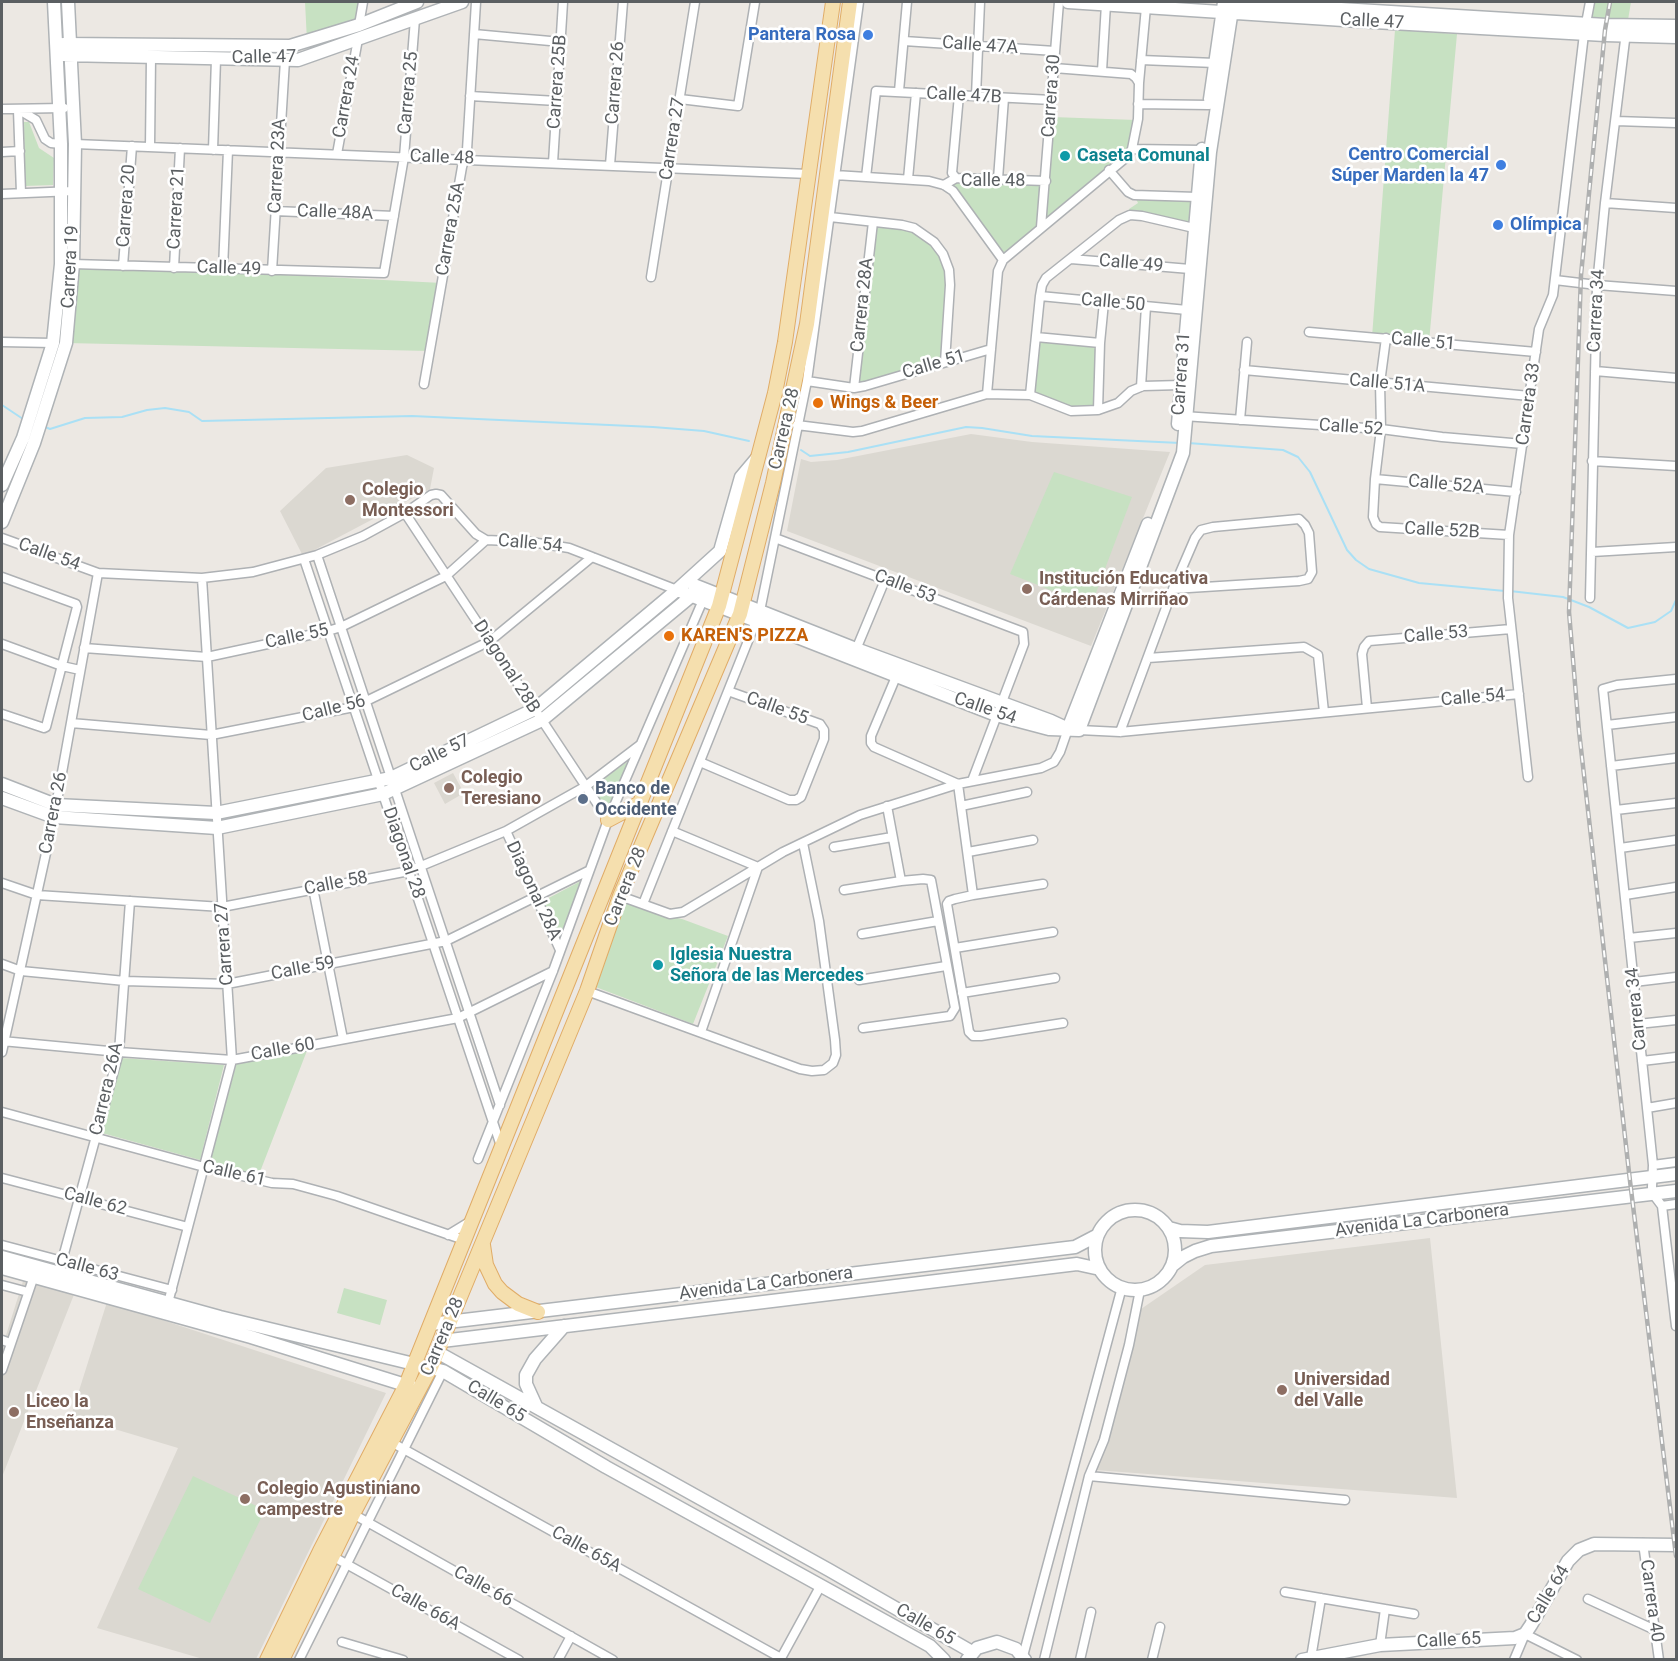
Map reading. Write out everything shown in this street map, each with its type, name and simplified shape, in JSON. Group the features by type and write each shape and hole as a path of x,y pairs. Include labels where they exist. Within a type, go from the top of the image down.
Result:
{"main road":[{"name":"Carrera 28","path":"267,1659 406,1385 721,601 775,393 785,342 833,2"},
{"name":"Carrera 28","path":"282,1659 353,1514 397,1446 420,1389 437,1369 439,1346 587,991 621,896 742,609 807,324 828,195 850,2"},
{"path":"608,820 640,803"},
{"path":"483,1245 486,1265 501,1292 518,1304 538,1311"}],"street":[{"name":"Carrera 19","path":"39,409 53,342 61,264 61,144 54,2"},
{"name":"Carrera 19","path":"2,522 39,409 66,343 73,264 75,144 68,2"},
{"path":"359,25 363,2"},
{"name":"Calle 47","path":"57,49 151,57 290,46 359,25 417,2"},
{"name":"Calle 47","path":"71,50 209,54 285,60 311,56 462,2"},
{"name":"Carrera 25A","path":"424,384 465,159 476,2"},
{"name":"Carrera 25B","path":"553,163 563,2"},
{"name":"Carrera 26","path":"610,165 623,2"},
{"name":"Carrera 27","path":"651,277 695,2"},
{"path":"680,99 738,106 755,2"},
{"name":"Carrera 28","path":"642,904 758,615 807,381 830,217 828,195 835,175 859,2"},
{"path":"899,91 907,2"},
{"path":"976,96 980,2"},
{"name":"Carrera 30","path":"1041,227 1059,2"},
{"name":"Calle 47","path":"1068,2 1146,7 1226,5 1398,7 1585,29"},
{"path":"1585,29 1590,2"},
{"path":"1102,72 1106,4"},
{"name":"Calle 47","path":"1226,5 1626,31 1677,37"},
{"name":"Carrera 31","path":"1074,730 1180,450 1210,152 1215,63 1226,5"},
{"name":"Carrera 31","path":"1183,416 1181,386 1197,196 1202,150 1226,5"},
{"path":"987,394 998,272 1003,260 1130,152 1138,119 1137,80 1146,7"},
{"name":"Carrera 25","path":"384,273 404,157 415,18"},
{"name":"Calle 47","path":"1626,31 1677,27"},
{"name":"Carrera 33","path":"1528,777 1508,598 1509,535 1539,329 1554,296 1585,29"},
{"name":"Carrera 34","path":"1590,598 1597,285 1626,31"},
{"path":"474,34 561,42"},
{"name":"Carrera 24","path":"337,154 358,39"},
{"name":"Calle 47A","path":"904,41 1055,51"},
{"path":"209,54 213,150"},
{"name":"Carrera 20","path":"150,147 151,57"},
{"name":"Carrera 23A","path":"272,271 285,60"},
{"path":"1141,60 1215,63"},
{"path":"1054,68 1131,74 1137,80"},
{"name":"Calle 47B","path":"866,177 876,91 1052,100"},
{"path":"908,179 916,93"},
{"path":"956,178 952,173 959,95"},
{"path":"470,96 557,101"},
{"path":"998,179 1004,98"},
{"path":"1138,104 1212,100"},
{"path":"2,109 74,108"},
{"path":"18,110 30,114 36,120 45,139 51,143 61,144"},
{"path":"18,110 21,193"},
{"path":"1616,122 1677,123"},
{"name":"Calle 48","path":"75,144 809,174"},
{"name":"Carrera 20","path":"123,266 132,146"},
{"name":"Carrera 21","path":"174,268 180,148"},
{"path":"223,269 228,150"},
{"path":"1130,152 1202,150"},
{"path":"2,152 20,151"},
{"path":"1109,170 1128,192 1134,195 1197,196"},
{"name":"Calle 48","path":"835,175 908,179 944,185 956,178 1046,182"},
{"path":"944,185 953,191 1003,260"},
{"path":"2,194 74,191"},
{"path":"1605,203 1677,208"},
{"name":"Calle 48A","path":"275,211 394,216"},
{"path":"1030,395 1040,296 1046,278 1119,220 1130,215 1194,228"},
{"path":"830,217 914,228 934,242 943,254 949,270 945,362"},
{"name":"Carrera 28A","path":"854,388 873,222"},
{"name":"Calle 49","path":"1071,259 1191,268"},
{"name":"Calle 49","path":"73,264 384,273"},
{"path":"1555,280 1677,291"},
{"name":"Calle 50","path":"1040,296 1187,310"},
{"path":"1098,410 1104,302"},
{"path":"1141,387 1146,306"},
{"name":"Calle 51","path":"1309,332 1536,352"},
{"path":"1036,337 1100,342"},
{"path":"1376,479 1381,429 1380,383 1386,338"},
{"path":"2,342 53,342"},
{"path":"1240,420 1247,342"},
{"name":"Calle 51","path":"807,381 854,388 991,349"},
{"name":"Calle 51A","path":"1244,370 1530,396"},
{"path":"1595,371 1677,378"},
{"path":"797,425 853,432 862,431 987,394 1030,395 1071,411 1098,410 1118,403 1131,391 1141,387 1181,386"},
{"name":"Calle 52","path":"1183,416 1381,429 1523,444"},
{"name":"Carrera 19","path":"2,485 29,441"},
{"name":"Calle 57","path":"538,715 720,551 741,477 759,457"},
{"path":"1592,461 1677,466"},
{"name":"Calle 52A","path":"1376,479 1516,492"},
{"name":"Calle 52B","path":"1376,479 1373,518 1380,527 1509,535"},
{"name":"Calle 54","path":"2,538 98,573 202,579 253,572 317,555 363,536 405,513 431,495 441,495 476,534 486,540 531,542 569,548 721,601 1049,729 1120,732 1519,694"},
{"name":"Diagonal 28B","path":"405,513 608,820"},
{"path":"1120,732 1173,589 1194,538 1201,530 1299,519 1309,533 1312,572 1308,579 1173,589"},
{"name":"Calle 53","path":"775,538 1023,632 1024,644 999,709"},
{"name":"Calle 55","path":"84,648 207,657 328,631 341,627 446,576 486,540"},
{"path":"1592,552 1677,548"},
{"name":"Diagonal 28","path":"317,555 500,1105"},
{"name":"Calle 56","path":"71,723 212,735 354,707 490,641 592,557"},
{"name":"Diagonal 28","path":"304,559 501,1146"},
{"name":"Carrera 26","path":"2,1052 55,811 98,573"},
{"path":"2,577 76,604 45,728 2,714"},
{"name":"Carrera 27","path":"168,1303 232,1060 202,579"},
{"path":"854,653 885,580"},
{"path":"478,1159 553,971 588,871 699,595"},
{"name":"Calle 57","path":"2,798 55,811 217,828 383,794 393,784 538,715 699,595"},
{"name":"Calle 53","path":"1367,708 1362,654 1369,641 1511,629"},
{"path":"2,644 62,666 80,670"},
{"path":"1148,658 1304,648 1311,650 1318,655 1324,712"},
{"path":"898,670 871,736 871,743 874,747 958,784"},
{"name":"Carrera 34","path":"1653,1194 1653,1165 1603,689 1617,685 1677,679"},
{"name":"Calle 55","path":"700,762 789,800 796,800 801,797 824,739 824,730 820,724 728,691"},
{"path":"972,781 999,709"},
{"path":"1607,725 1677,717"},
{"path":"621,896 670,914 677,914 758,867 860,815 958,784 1041,768 1054,762 1074,730"},
{"name":"Calle 58","path":"2,883 37,895 222,907 409,871 506,831 586,786 640,745"},
{"path":"1611,766 1677,758"},
{"name":"Calle 57","path":"2,784 55,811 216,813 379,782 393,784"},
{"path":"958,784 973,895"},
{"path":"962,806 1027,792"},
{"path":"1616,810 1677,803"},
{"path":"887,806 901,881"},
{"name":"Diagonal 28A","path":"506,831 560,950"},
{"path":"672,831 758,867"},
{"path":"834,847 892,837"},
{"path":"968,852 1033,840"},
{"path":"1620,848 1677,840"},
{"path":"587,991 812,1071 824,1070 833,1063 836,1055 835,1040 819,921 803,843"},
{"path":"701,1032 758,867"},
{"name":"Calle 59","path":"2,964 21,971 125,981 227,984 446,941 588,871"},
{"path":"844,890 901,881 931,880 955,1008 950,1016 862,1028"},
{"path":"1043,884 973,895 949,901 947,904 969,1032 973,1036 1062,1023"},
{"path":"1625,895 1677,887"},
{"path":"313,888 343,1039"},
{"name":"Carrera 26A","path":"61,1267 118,1052 130,901"},
{"path":"862,934 938,921"},
{"path":"955,948 1053,932"},
{"path":"1629,938 1677,933"},
{"path":"859,980 946,966"},
{"name":"Calle 60","path":"3,1041 232,1060 458,1018 553,971"},
{"path":"1634,982 1677,977"},
{"path":"962,993 1055,978"},
{"path":"1638,1024 1677,1020"},
{"path":"1642,1061 1677,1057"},
{"path":"1647,1108 1677,1103"},
{"name":"Calle 61","path":"2,1112 204,1167 265,1182 293,1184 337,1196 464,1240"},
{"path":"1653,1165 1677,1162"},
{"name":"Avenida La Carbonera","path":"1169,1228 1180,1231 1208,1232 1677,1174"},
{"name":"Calle 62","path":"2,1178 188,1227"},
{"path":"1608,1184 1610,1199"},
{"name":"Avenida La Carbonera","path":"1173,1265 1195,1251 1211,1246 1677,1191"},
{"path":"1653,1194 1662,1206 1672,1256 1677,1326"},
{"path":"1662,1206 1677,1204"},
{"path":"1131,1210 1153,1214 1169,1228 1176,1246 1173,1265 1163,1279 1148,1288 1140,1290 1122,1287 1107,1278 1100,1269 1095,1256 1098,1236 1103,1226 1111,1218 1131,1210"},
{"path":"448,1235 471,1221"},
{"name":"Avenida La Carbonera","path":"431,1324 1075,1247 1098,1236"},
{"name":"Calle 63","path":"2,1245 61,1267 172,1290"},
{"name":"Calle 65","path":"2,1257 61,1267 168,1303 437,1369 606,1467 930,1646 944,1659"},
{"name":"Avenida La Carbonera","path":"439,1346 564,1326 1077,1264 1100,1269"},
{"path":"2,1268 251,1337 420,1389"},
{"path":"2,1370 6,1342 34,1276"},
{"path":"2,1285 28,1292"},
{"path":"969,1656 983,1645 997,1642 1010,1645 1024,1658 1122,1287"},
{"path":"1044,1659 1089,1476 1104,1440 1130,1345 1140,1290"},
{"path":"537,1408 529,1393 526,1375 535,1359 564,1326"},
{"name":"Calle 65","path":"439,1346 537,1408 859,1587 969,1656"},
{"path":"299,1659 367,1522 397,1446 437,1369"},
{"name":"Calle 65A","path":"397,1446 781,1659"},
{"path":"1089,1476 1345,1500"},
{"name":"Calle 66","path":"353,1514 613,1659"},
{"name":"Carrera 40","path":"1643,1543 1659,1659"},
{"name":"Calle 64","path":"1525,1634 1568,1561 1579,1550 1594,1544 1677,1545"},
{"name":"Calle 66A","path":"332,1556 519,1659"},
{"path":"781,1659 820,1585"},
{"path":"1286,1592 1414,1614"},
{"path":"1306,1659 1321,1598"},
{"path":"1588,1599 1655,1630"},
{"path":"1380,1646 1385,1609"},
{"path":"1080,1659 1092,1611"},
{"path":"1152,1659 1160,1627"},
{"path":"1514,1659 1525,1634 1576,1659"},
{"name":"Calle 65","path":"1306,1659 1364,1654 1380,1646 1515,1638 1525,1634"},
{"path":"558,1659 571,1636"},
{"path":"342,1642 388,1657 403,1659"}],"shaded area":[{"name":"Institución Educativa Cárdenas Mirriñao","path":"971,434 1032,442 1170,452 1091,646 787,531 801,459 811,462 837,460"},
{"name":"Colegio Montessori","path":"407,455 434,468 430,489 303,556 280,511 326,468"},
{"name":"Colegio Teresiano","path":"453,773 464,793 445,804 434,783"},
{"name":"Universidad del Valle","path":"1430,1238 1457,1498 1096,1470 1141,1309 1205,1265"},
{"name":"Liceo la Enseñanza","path":"24,1278 75,1292 2,1477 2,1348"},
{"name":"Colegio Agustiniano campestre","path":"107,1302 386,1393 256,1659 203,1659 97,1628 178,1448 71,1416"}],"green space":[{"path":"305,2 363,2 359,25 307,41"},
{"path":"1590,2 1631,2 1627,26 1586,23"},
{"path":"1395,30 1457,34 1429,342 1372,337"},
{"path":"1052,117 1136,120 1130,145 1119,161 1042,225"},
{"path":"24,122 29,122 39,148 54,158 53,185 25,186"},
{"path":"957,179 1044,182 1040,227 1003,258 947,185"},
{"path":"1134,195 1197,197 1194,228 1130,215 1129,209 1138,203"},
{"path":"873,222 902,225 934,242 949,270 945,362 854,388"},
{"path":"73,264 442,283 430,351 66,343"},
{"path":"1036,337 1100,343 1098,410 1071,411 1030,395"},
{"path":"1054,472 1132,497 1091,606 1010,574"},
{"path":"633,758 607,811 591,787"},
{"path":"581,881 560,938 541,902"},
{"path":"623,901 728,936 693,1024 593,986"},
{"path":"308,1048 258,1177 209,1161 237,1062"},
{"path":"121,1058 224,1065 200,1160 102,1133"},
{"path":"344,1288 387,1300 380,1325 337,1313"},
{"path":"193,1476 265,1510 210,1623 138,1589"}],"waterway":[{"path":"2,405 23,419"},
{"path":"43,426 50,429 85,418 122,417 165,408 189,412 202,421 412,416 653,427 704,431 749,441"},
{"path":"801,450 810,456 848,452 966,427 1032,436 1180,443"},
{"path":"1188,443 1283,450 1298,457 1310,472 1347,550 1369,569 1419,583 1505,591"},
{"path":"1510,591 1563,597 1589,607 1628,628 1655,622 1671,611 1676,600"}],"railway":[{"path":"1610,2 1605,30 1581,275 1569,612 1579,731 1630,1181 1676,1556"}],"place":[{"name":"Pantera Rosa","path":"868,35"},
{"name":"Caseta Comunal","path":"1065,156"},
{"name":"Centro Comercial Súper Marden la 47","path":"1501,165"},
{"name":"Olímpica","path":"1498,225"},
{"name":"Wings & Beer","path":"818,403"},
{"name":"Colegio Montessori","path":"350,500"},
{"name":"Institución Educativa Cárdenas Mirriñao","path":"1027,589"},
{"name":"KAREN'S PIZZA","path":"669,636"},
{"name":"Colegio Teresiano","path":"449,788"},
{"name":"Banco de Occidente","path":"583,799"},
{"name":"Iglesia Nuestra Señora de las Mercedes","path":"658,965"},
{"name":"Universidad del Valle","path":"1282,1390"},
{"name":"Liceo la Enseñanza","path":"14,1412"},
{"name":"Colegio Agustiniano campestre","path":"245,1499"}]}
